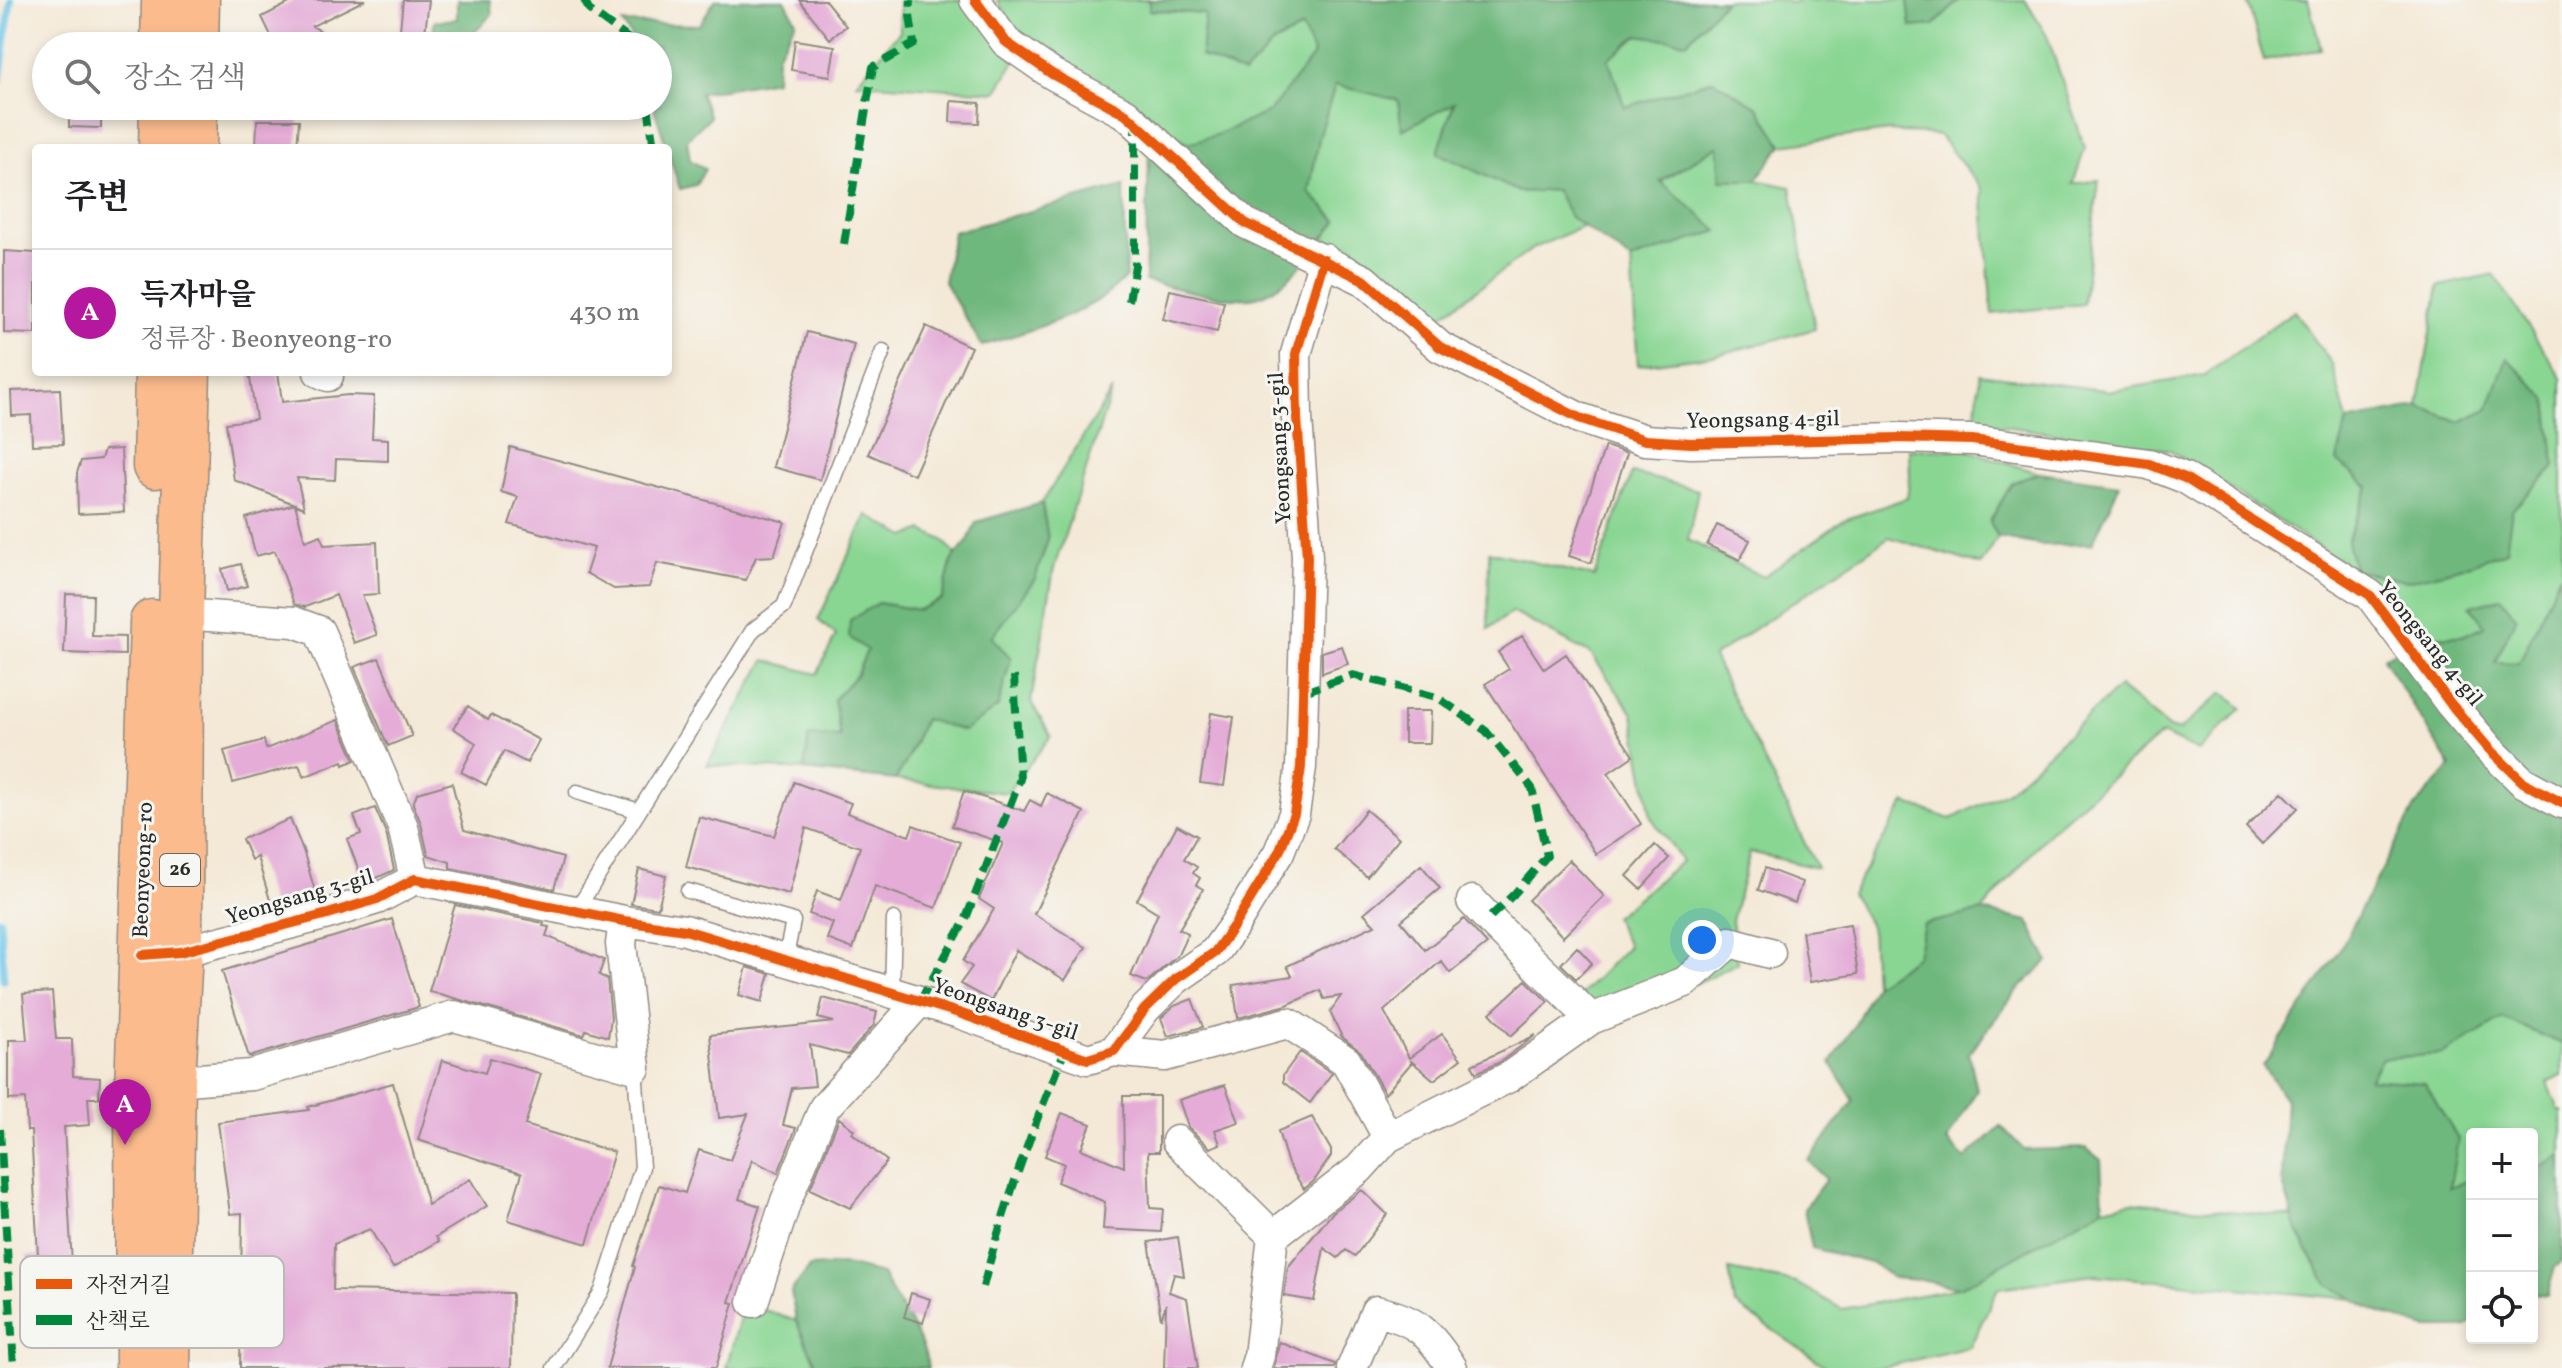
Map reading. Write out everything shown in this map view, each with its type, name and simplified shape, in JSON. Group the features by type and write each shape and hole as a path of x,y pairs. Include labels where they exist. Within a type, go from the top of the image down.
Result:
{"main road":[{"path":"163,32 164,0"},
{"path":"196,32 197,0"},
{"path":"161,144 162,120"},
{"path":"194,144 195,120"},
{"name":"Beonyeong-ro","path":"157,376 161,954 173,1081 170,1256"},
{"name":"Beonyeong-ro","path":"138,1256 137,1092 161,954 181,614 188,376"},
{"name":"Beonyeong-ro","path":"138,1348 138,1368"},
{"name":"Beonyeong-ro","path":"168,1348 168,1368"}],"street":[{"name":"Yeongsang 4-gil","path":"975,0 1006,42 1052,74 1126,114 1245,223 1364,280 1440,347 1579,418 1645,440 1691,443 1899,438 1972,440 2149,464 2185,478 2370,595 2450,703 2489,749 2523,782 2562,803"},
{"name":"Yeongsang 3-gil","path":"1114,1051 1145,1009 1176,979 1215,952 1279,852 1294,814 1301,767 1307,557 1297,418 1296,354 1324,259"},
{"path":"181,614 294,622 319,631 403,827 415,879"},
{"name":"Yeongsang 3-gil","path":"161,954 377,899 415,879 624,921 685,930 959,1013 1088,1059 1114,1051 1165,1056 1288,1023 1346,1061 1388,1137"},
{"path":"1472,901 1513,946 1536,963 1591,1019"},
{"path":"173,1081 252,1075 454,1016 635,1068 621,944 624,921"},
{"path":"1255,1368 1273,1236 1359,1169 1388,1137 1509,1077 1591,1019 1685,982 1730,942 1770,953"},
{"name":"Yeongsang 3-gil","path":"753,1302 786,1201 824,1108 906,998"},
{"path":"1177,1141 1273,1236"},
{"path":"1352,1368 1376,1311 1421,1327 1452,1368"}],"lane":[{"path":"576,911 753,630 784,606 883,351"},
{"path":"577,792 639,811"},
{"path":"688,891 793,921 785,961"},
{"path":"894,919 906,998"},
{"path":"554,1368 602,1291 642,1167 635,1068"}],"green space":[{"path":"457,0 490,0 492,14 475,32 433,32 435,21 457,19"},
{"path":"715,0 785,0 796,21 777,55 776,80 700,93 710,117 687,139 690,160 705,169 696,185 680,189 672,163 672,144 666,144 658,120 672,120 672,32 628,32 622,23 699,25"},
{"path":"899,0 965,0 1015,61 996,92 856,83 900,31"},
{"path":"997,0 1150,0 1149,10 1205,14 1244,74 1275,42 1303,28 1314,55 1270,112 1189,143 1160,129 1020,38"},
{"path":"1150,0 1725,0 1687,42 1638,35 1608,59 1625,107 1713,80 1758,107 1782,145 1756,180 1721,180 1718,146 1660,181 1718,231 1631,260 1570,217 1556,190 1519,192 1438,153 1454,103 1402,130 1398,100 1335,85 1319,138 1309,192 1337,221 1295,272 1274,289 1251,298 1222,297 1145,281 1149,151 1160,129 1189,143 1219,134 1269,112 1314,55 1302,28 1275,42 1244,74 1201,56 1205,14 1149,10"},
{"path":"1725,0 1786,0 1791,3 1800,0 1908,0 1911,27 1934,25 1960,0 2025,0 2047,36 2085,148 2073,184 2099,180 2083,304 1992,314 1982,189 1939,135 1889,131 1782,145 1758,107 1713,80 1625,108 1608,59 1638,35 1687,42"},
{"path":"1908,0 1960,0 1934,25 1911,27"},
{"path":"2247,0 2308,0 2321,49 2264,61"},
{"path":"1335,84 1398,100 1402,130 1454,102 1438,153 1519,192 1556,190 1570,217 1584,226 1532,249 1441,316 1324,237 1337,220 1309,192 1319,138"},
{"path":"1718,146 1721,180 1756,180 1791,187 1815,329 1717,355 1638,365 1631,260 1717,231 1660,182"},
{"path":"1124,186 1126,277 1112,290 1078,311 982,346 944,282 953,232"},
{"path":"2494,274 2562,378 2562,574 2519,664 2494,663 2516,617 2462,636 2422,637 2414,641 2354,570 2170,450 1975,422 1980,374 2111,391 2205,375 2294,311 2332,364 2347,421 2337,461 2369,487 2347,541 2460,568 2508,358 2488,409 2460,422 2418,406 2439,286"},
{"path":"2507,358 2547,399 2555,467 2512,510 2506,551 2460,568 2406,581 2354,570 2347,541 2369,487 2337,461 2347,421 2418,406 2460,422 2488,409"},
{"path":"1112,390 1054,568 1031,702 1051,736 1007,793 895,780 924,719 964,731 991,637 1035,579 1048,539 1042,503"},
{"path":"1909,449 1967,450 2039,473 2012,483 1990,521 1998,537 1981,565 1889,537 1713,657 1817,868 1750,852 1732,921 1738,963 1600,1030 1567,1009 1628,946 1614,917 1682,861 1651,817 1633,714 1591,654 1512,612 1488,629 1489,551 1594,577 1632,473 1698,490 1688,540 1763,577 1844,520 1907,498"},
{"path":"2039,473 2120,484 2092,544 2040,545 1998,537 1990,522 2012,483"},
{"path":"1042,503 1048,539 1035,579 991,637 1011,658 998,707 964,731 924,719 895,780 804,770 809,736 840,737 834,699 857,674 867,650 849,637 850,620 878,603 919,610 942,599 952,560 968,541 976,522"},
{"path":"867,515 906,537 923,530 943,540 956,555 942,599 919,610 878,603 867,650 857,674 834,699 840,737 809,736 804,770 707,765 765,660 817,674 836,635 818,620"},
{"path":"2560,574 2562,1044 2503,1018 2443,1054 2382,1058 2369,1079 2425,1083 2458,1139 2450,1187 2466,1181 2466,1327 2426,1328 2375,1311 2327,1284 2297,1231 2282,1180 2286,1100 2263,1066 2339,951 2415,807 2451,767 2383,658 2422,637 2462,636 2485,626 2470,606 2501,598 2516,617 2495,662 2519,663"},
{"path":"2119,687 2169,728 2179,731 2223,692 2242,708 2198,751 2162,734 2051,830 1982,911 1924,924 1917,956 1874,985 1871,927 1851,894 1905,803 1951,819 2006,792"},
{"path":"1982,911 2028,921 2048,961 2017,991 1969,1053 1977,1090 1947,1141 1965,1159 2001,1126 2024,1150 2086,1148 2101,1160 2103,1208 1959,1288 1892,1278 1874,1264 1812,1248 1804,1209 1826,1179 1808,1161 1854,1101 1831,1063 1854,1027 1874,985 1917,956 1924,924"},
{"path":"2503,1018 2562,1044 2562,1075 2548,1082 2559,1111 2562,1111 2562,1156 2538,1169 2538,1128 2466,1128 2466,1181 2450,1188 2369,1080 2382,1058 2443,1054"},
{"path":"2562,1156 2562,1262 2555,1267 2547,1296 2538,1295 2538,1169"},
{"path":"2131,1202 2293,1217 2297,1231 2327,1284 2354,1299 2094,1275 1998,1288 1970,1347 1880,1368 1828,1368 1735,1304 1729,1270 1796,1283 1842,1309 1959,1288 2103,1208"},
{"path":"845,1265 882,1274 921,1343 928,1368 818,1368 796,1321 791,1291 810,1267"},
{"path":"744,1303 796,1321 818,1368 726,1368"}],"building":[{"path":"295,0 365,0 312,26 322,32 269,32 262,17"},
{"path":"403,0 429,0 425,32 400,32"},
{"path":"799,0 825,0 846,26 830,39"},
{"path":"795,40 835,46 830,76 791,70"},
{"path":"951,101 980,103 979,123 950,122"},
{"path":"69,120 101,120 101,128 69,127"},
{"path":"257,120 299,120 297,144 256,144"},
{"path":"4,251 32,253 32,334 4,333"},
{"path":"1170,290 1224,302 1217,332 1163,319"},
{"path":"926,326 971,347 914,475 868,454"},
{"path":"807,332 854,344 820,480 773,467"},
{"path":"250,376 279,376 282,402 348,395 374,396 372,438 388,439 388,461 336,459 335,480 297,478 304,508 234,480 226,423 256,419"},
{"path":"60,389 63,444 32,445 31,415 12,416 11,391"},
{"path":"1605,446 1627,453 1591,563 1569,556"},
{"path":"510,447 785,522 774,556 756,557 746,580 657,563 649,587 614,589 586,573 594,548 509,524 518,497 501,492"},
{"path":"121,449 124,512 78,514 77,473 81,461 101,459 104,450"},
{"path":"295,504 305,541 321,535 324,545 377,542 379,594 362,595 377,635 354,643 336,595 305,607 294,604 275,551 256,556 246,518"},
{"path":"1717,525 1750,540 1740,560 1707,545"},
{"path":"241,564 247,586 227,591 222,569"},
{"path":"66,594 93,595 92,636 125,637 125,655 64,653"},
{"path":"1522,636 1544,669 1566,654 1633,756 1608,773 1641,824 1596,854 1485,684 1509,669 1498,652"},
{"path":"1342,646 1348,664 1322,673 1322,652"},
{"path":"379,658 412,736 388,746 354,667"},
{"path":"468,706 488,720 491,715 539,740 527,763 504,751 486,785 461,772 476,743 453,728"},
{"path":"1404,711 1431,711 1430,743 1404,743"},
{"path":"1211,713 1234,717 1224,786 1200,783"},
{"path":"338,720 355,760 344,765 343,761 304,777 299,765 233,783 224,751 264,740 266,749"},
{"path":"794,782 851,803 847,813 909,836 913,825 960,842 936,908 875,886 853,949 827,939 833,923 809,914 817,891 841,900 860,847 806,828 789,894 686,867 699,817 774,836"},
{"path":"452,783 464,830 563,858 554,889 450,868 450,862 428,855 413,804 417,793"},
{"path":"964,791 1024,811 1030,800 1041,806 1047,793 1084,812 1034,914 1086,947 1065,980 1016,950 991,1001 960,984 972,967 963,961 994,909 979,899 1003,843 952,826"},
{"path":"2282,792 2298,808 2262,844 2246,827"},
{"path":"375,808 386,833 394,870 364,884 347,839 361,834 354,816"},
{"path":"1366,810 1399,838 1367,877 1334,849"},
{"path":"290,819 317,898 273,910 257,857 251,860 242,839"},
{"path":"1177,825 1197,836 1184,859 1197,867 1193,873 1200,878 1196,885 1203,889 1179,929 1188,933 1178,955 1147,982 1131,976 1158,913 1137,900"},
{"path":"1655,845 1669,858 1641,889 1627,876"},
{"path":"1569,860 1604,896 1563,937 1528,900"},
{"path":"1421,865 1440,888 1401,921 1425,950 1464,919 1487,944 1450,973 1441,961 1384,1011 1409,1058 1442,1034 1461,1059 1434,1080 1410,1060 1412,1062 1385,1094 1361,1052 1342,1037 1330,1012 1341,996 1324,999 1320,990 1287,1005 1238,1018 1233,985 1292,976 1287,966 1375,925 1364,913"},
{"path":"1765,868 1802,882 1795,903 1758,890"},
{"path":"639,869 666,876 658,908 631,904"},
{"path":"455,905 544,923 543,926 549,927 546,936 604,960 599,975 607,979 611,1018 608,1037 586,1030 584,1035 429,991"},
{"path":"392,919 419,1007 249,1057 222,971"},
{"path":"1850,924 1858,974 1810,982 1802,932"},
{"path":"1577,947 1592,963 1576,979 1561,964"},
{"path":"747,967 770,974 762,1002 739,995"},
{"path":"1526,980 1548,1002 1511,1036 1490,1013"},
{"path":"52,992 56,1039 72,1039 73,1076 100,1078 99,1098 88,1098 90,1125 64,1127 72,1256 38,1256 31,1131 27,1131 25,1099 9,1100 9,1040 27,1040 23,994"},
{"path":"823,998 877,1012 874,1025 848,1055 810,1045 815,1086 792,1088 783,1125 796,1128 778,1173 752,1160 739,1199 760,1206 729,1302 734,1303 716,1368 607,1368 633,1266 659,1185 685,1193 699,1150 730,1160 748,1114 719,1118 710,1035 834,1022 818,1018"},
{"path":"1192,999 1203,1027 1168,1036 1161,1018 1174,1006"},
{"path":"1536,1035 1500,1062 1476,1073 1472,1065"},
{"path":"1300,1052 1332,1073 1310,1103 1283,1082 1283,1075"},
{"path":"490,1058 541,1074 525,1125 614,1152 587,1244 508,1220 522,1173 418,1140 442,1060 485,1073"},
{"path":"393,1083 428,1205 470,1179 487,1206 436,1237 439,1241 393,1268 370,1229 334,1244 333,1290 512,1293 511,1368 240,1368 240,1348 284,1348 284,1256 241,1256 242,1213 230,1214 218,1122 309,1110 308,1107"},
{"path":"1225,1085 1239,1122 1215,1130 1220,1144 1210,1148 1188,1127 1179,1100"},
{"path":"1123,1096 1159,1096 1159,1152 1148,1152 1150,1208 1163,1209 1161,1232 1103,1229 1105,1202 1057,1182 1064,1164 1045,1156 1062,1113 1091,1124 1081,1149 1124,1167"},
{"path":"1312,1117 1331,1150 1331,1156 1314,1181 1304,1189 1288,1164 1278,1131"},
{"path":"839,1118 854,1130 852,1133 887,1161 850,1208 810,1189"},
{"path":"1362,1190 1387,1214 1355,1256 1346,1250 1338,1258 1324,1248 1314,1301 1284,1296 1288,1267 1333,1212"},
{"path":"1178,1237 1184,1276 1174,1274 1169,1292 1187,1298 1198,1368 1164,1368 1166,1304 1161,1319 1149,1242"},
{"path":"911,1293 930,1299 923,1323 904,1317"},
{"path":"1279,1342 1335,1364 1334,1368 1274,1368"}],"waterway":[{"path":"0,80 11,0"},
{"path":"0,920 4,980"}],"marked path":[{"path":"584,0 589,10 619,32"},
{"path":"844,244 873,67 914,44 911,0"},
{"path":"650,120 653,144"},
{"path":"1129,301 1135,265 1135,122"},
{"path":"1304,692 1353,675 1437,697 1486,731 1532,788 1547,856 1488,919"},
{"path":"919,1002 965,921 1020,779 1014,676"},
{"path":"983,1287 1020,1168 1065,1051"},
{"path":"0,1129 14,1368"}],"cycle path":[{"path":"975,0 1006,42 1052,74 1126,114 1245,223 1364,280 1440,347 1579,418 1645,440 1691,443 1899,438 1972,440 2149,464 2185,478 2370,595 2450,703 2489,749 2523,782 2562,803"},
{"path":"142,955 180,952 328,914 377,899 415,879 624,921 685,930 959,1013 1088,1059 1114,1051 1145,1009 1176,979 1215,952 1279,852 1294,814 1301,767 1307,557 1297,418 1296,354 1324,259"}],"place":[{"name":"득자마을","path":"125,1145"}]}
